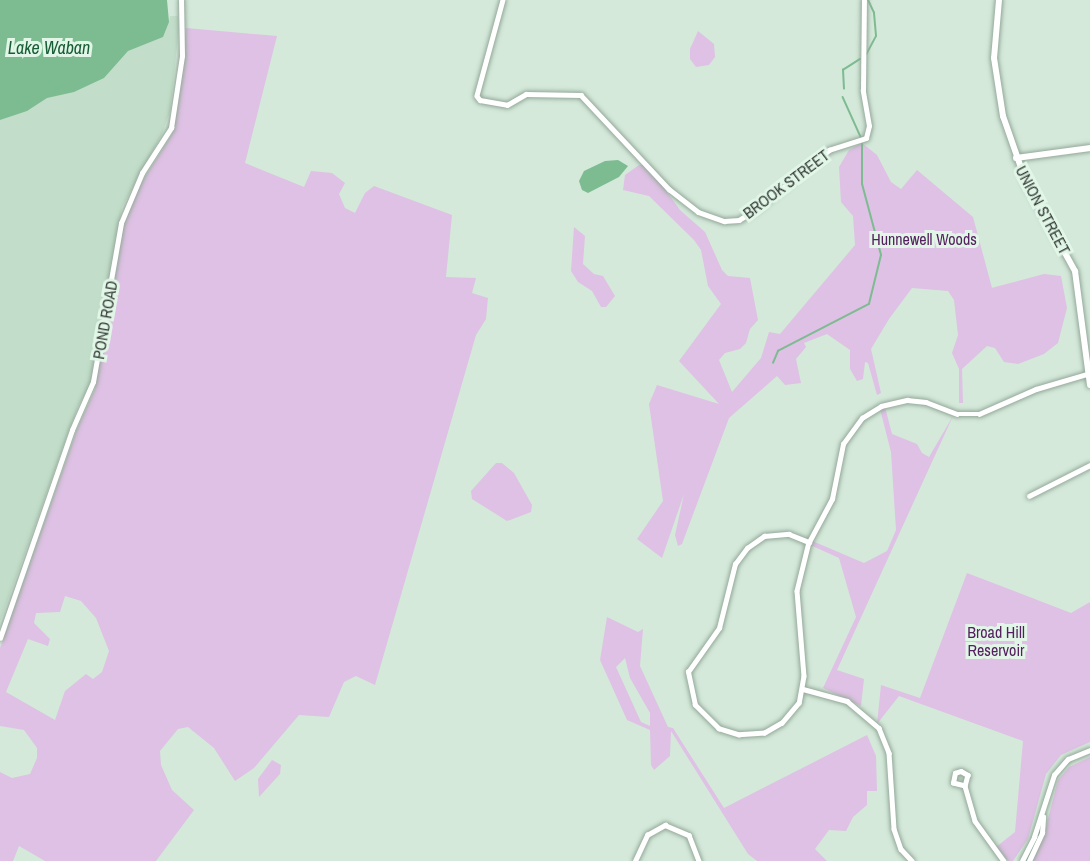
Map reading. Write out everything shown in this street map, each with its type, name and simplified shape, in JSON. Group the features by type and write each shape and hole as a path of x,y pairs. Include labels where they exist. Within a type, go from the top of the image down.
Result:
{"street":[{"name":"POND ROAD","path":"0,638 72,430 93,382 121,223 142,173 171,128 182,56 181,0"},
{"name":"BROOK STREET","path":"503,0 477,96 480,100 507,105 526,94 581,95 669,189 698,212 724,221 739,220 829,150 866,138 869,126 863,91 864,0"},
{"name":"UNION STREET","path":"999,0 995,77 1016,158 1075,271 1090,385"},
{"path":"1016,158 1090,148"},
{"path":"809,542 794,535 777,534 747,548 733,570 717,634 693,662 688,678 692,699 703,717 719,729 739,735 765,733 782,723 795,709 803,689 796,598 799,571 809,542 832,499 843,444 857,423 874,410 914,400 957,414 979,414 1035,389 1087,374"},
{"path":"1029,496 1090,465"},
{"path":"803,689 853,704 879,728 889,753 894,829 901,849 912,861"},
{"path":"1022,861 1043,814 1048,789 1058,769 1075,755 1090,750"},
{"path":"965,786 978,826 1004,861"},
{"path":"1029,861 1044,829 1043,814"},
{"path":"635,861 647,835 665,825 689,836 699,861"}],"shaded area":[{"path":"170,16 178,16 179,28 170,111 162,134 122,207 93,380 78,406 0,622 0,118 36,105 41,98 118,55 169,21"}],"green space":[{"path":"186,28 277,36 245,163 304,187 311,171 332,173 345,183 339,194 345,208 355,213 365,193 374,186 452,215 446,277 476,278 472,293 488,298 486,319 476,335 375,685 356,676 344,682 329,717 299,715 254,768 235,781 214,748 188,727 178,729 160,751 161,765 172,790 194,810 156,861 45,861 19,846 13,861 0,861 0,772 12,778 30,774 37,758 37,748 24,730 0,726 0,648 77,429 95,389 124,224 138,188 172,134","holes":["65,596 81,601 96,618 109,651 102,672 93,679 86,674 65,691 55,720 6,692 28,639 48,646 50,639 34,623 36,613 60,612"]},
{"path":"698,31 714,44 715,57 709,65 696,67 690,59 690,49"},
{"name":"Hunnewell Woods","path":"862,143 877,155 891,182 901,189 917,170 973,217 992,288 1044,274 1061,276 1067,308 1058,343 1044,354 1018,364 1004,362 995,348 987,346 962,369 963,403 959,403 959,369 952,353 958,335 954,300 948,291 912,288 889,319 871,349 881,393 877,395 868,363 865,362 863,379 857,381 850,369 850,350 827,334 804,343 806,347 796,359 801,383 785,385 777,376 729,418 682,544 678,546 675,535 684,494 662,558 637,539 663,501 649,404 657,385 719,404 679,361 721,304 708,286 701,250 694,240 649,196 623,190 625,175 639,165 647,165 680,210 705,232 722,270 728,276 750,278 758,320 750,329 746,343 740,349 725,353 719,360 732,392 761,358 769,332 780,334 855,245 853,216 841,202 839,167 849,150"},
{"path":"574,227 585,236 583,264 594,274 603,276 615,296 606,307 601,307 592,291 578,282 571,271"},
{"path":"885,407 892,434 917,444 922,453 929,457 953,416 837,670 864,679 861,706 823,688 856,617 839,558 808,544 810,540 864,563 887,551 896,530 891,452 880,409"},
{"path":"496,463 502,463 514,473 532,505 531,512 507,521 472,499 471,491"},
{"name":"Broad Hill Reservoir","path":"967,573 1071,613 1090,602 1090,742 1061,755 1046,774 1028,839 1013,861 1008,861 996,847 1015,832 1023,741 899,696 877,724 881,685 920,698"},
{"path":"607,617 638,632 643,629 640,666 668,727 673,728 724,808 867,735 876,756 877,791 867,791 867,805 853,817 846,831 829,830 815,849 827,861 757,861 748,854 671,731 670,756 654,770 651,765 650,730 627,720 600,660","holes":["625,658 630,678 650,713 650,726 641,722 616,667"]},
{"path":"1090,757 1090,861 1033,861 1044,834 1058,780 1069,767"},
{"path":"272,760 281,765 280,774 259,797 258,779"}],"water":[{"name":"Lake Waban","path":"0,0 167,0 169,22 163,37 128,51 104,78 74,92 47,98 27,111 0,120"},
{"path":"618,160 628,166 619,177 588,193 582,190 579,181 584,171 605,161"}],"waterway":[{"path":"866,55 876,36 874,13 868,0"},
{"path":"844,89 843,70 860,59"},
{"path":"843,97 861,137"},
{"path":"773,363 778,351 869,304 881,255 862,184 862,144"}]}
